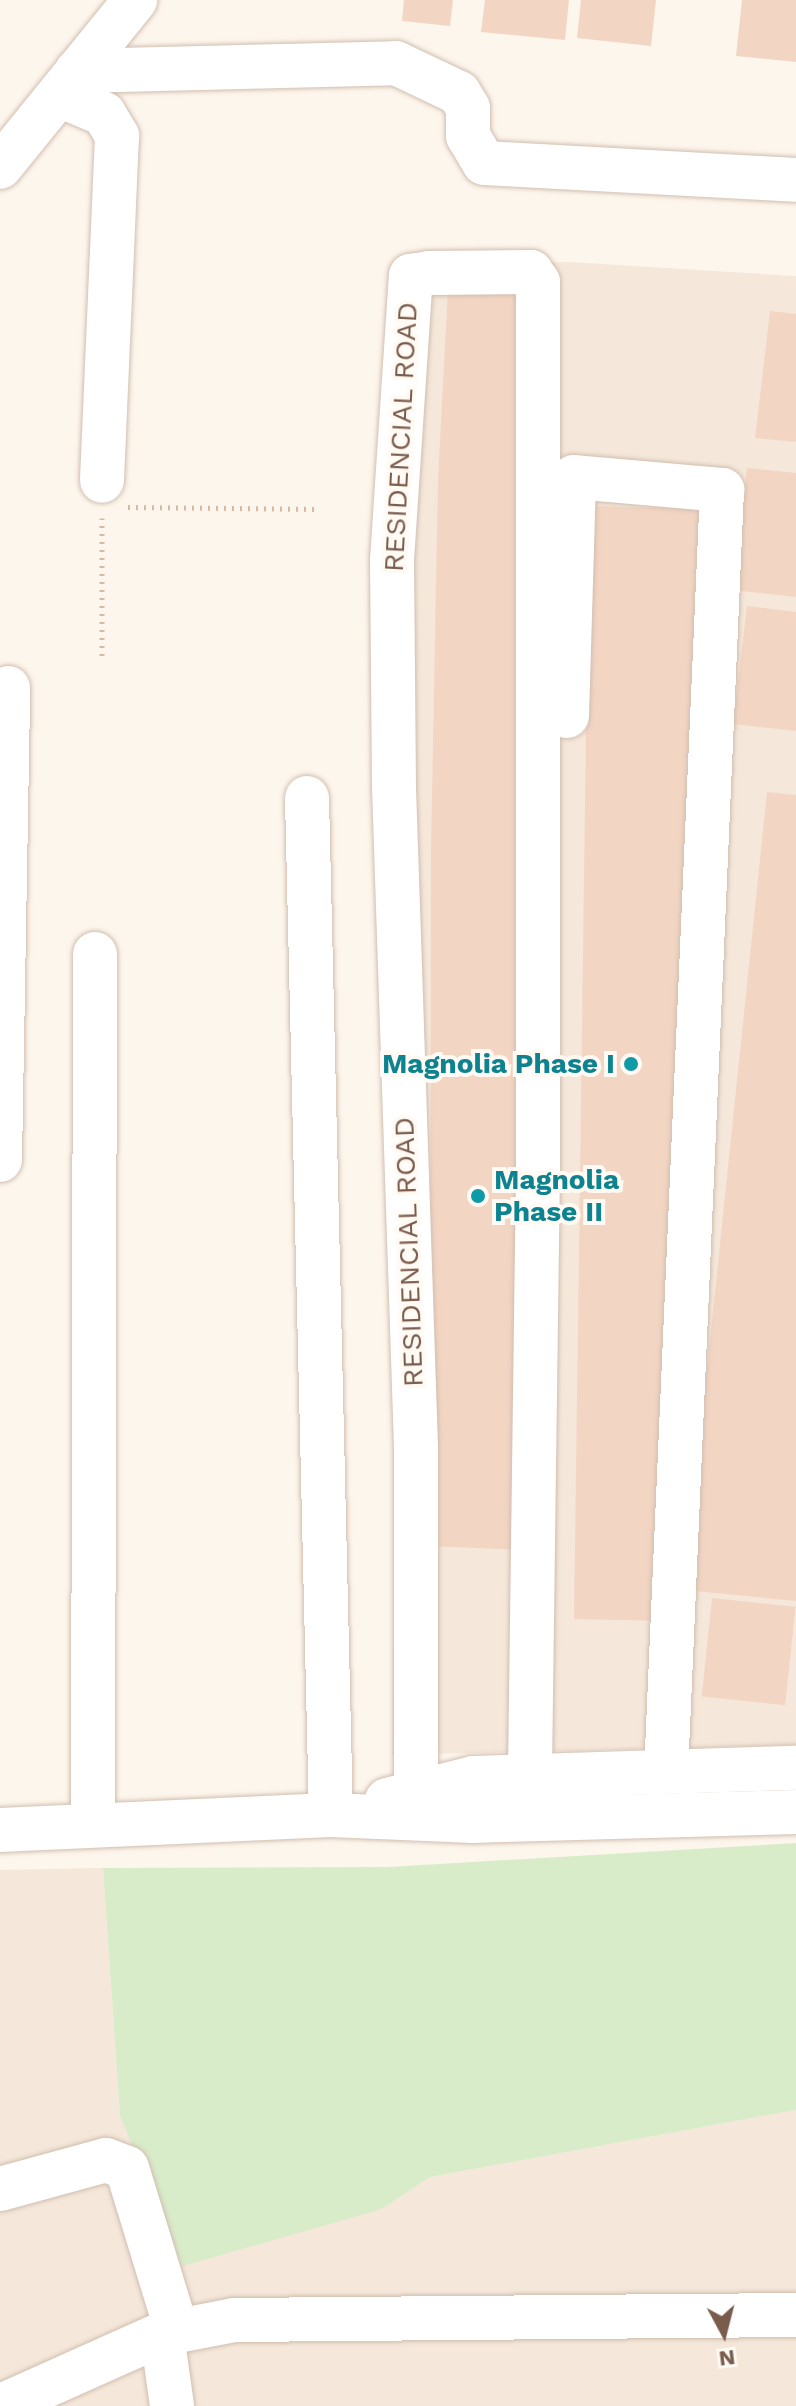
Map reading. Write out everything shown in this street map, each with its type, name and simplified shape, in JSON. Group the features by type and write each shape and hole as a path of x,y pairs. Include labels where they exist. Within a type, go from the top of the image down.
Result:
{"street":[{"path":"0,167 135,0"},
{"path":"68,83 396,63 459,93 468,108 468,136 484,163 796,180"},
{"path":"68,83 104,114 117,136 102,481"},
{"name":"RESIDENCIAL ROAD","path":"416,1793 416,1447 395,834 392,560 411,276 429,273 531,272 538,282 537,1775"},
{"path":"537,1775 554,1547 574,477 722,490 666,1771"},
{"path":"0,1160 8,688"},
{"path":"307,798 331,1815"},
{"path":"93,1822 95,954"},
{"path":"331,1815 473,1778 796,1768"},
{"path":"0,1830 93,1822 331,1815 473,1821 796,1812"},
{"path":"0,2189 106,2160 127,2168 170,2333 172,2406"},
{"path":"1,2406 170,2333 234,2320 796,2315"}],"path":[{"path":"102,481 129,508 316,509"},
{"path":"102,481 102,658"}],"shaded area":[{"path":"569,262 796,276 796,1745 392,1755 404,759 393,264"},
{"path":"103,1868 120,2116 382,2209 430,2177 796,2110 796,2406 0,2406 0,1870"}],"green space":[{"path":"796,1843 796,2110 430,2177 382,2209 183,2266 120,2116 103,1868 389,1867"}],"building":[{"path":"404,0 453,0 450,26 402,21"},
{"path":"485,0 569,0 565,40 481,32"},
{"path":"581,0 656,0 651,46 577,38"},
{"path":"742,0 796,0 796,62 736,56"},
{"name":"Magnolia Phase II","path":"535,286 521,1550 430,1546 431,847 438,479 448,289"},
{"path":"770,311 796,314 796,442 755,438"},
{"path":"747,468 796,473 796,597 733,590"},
{"name":"Magnolia Phase I","path":"589,506 699,509 664,1621 574,1619"},
{"path":"747,606 796,612 796,731 733,724"},
{"path":"767,792 796,795 796,1601 684,1590"},
{"path":"712,1598 796,1607 785,1705 702,1696"}],"place":[{"name":"Magnolia Phase I","path":"631,1064"},
{"name":"Magnolia Phase II","path":"478,1196"}]}
